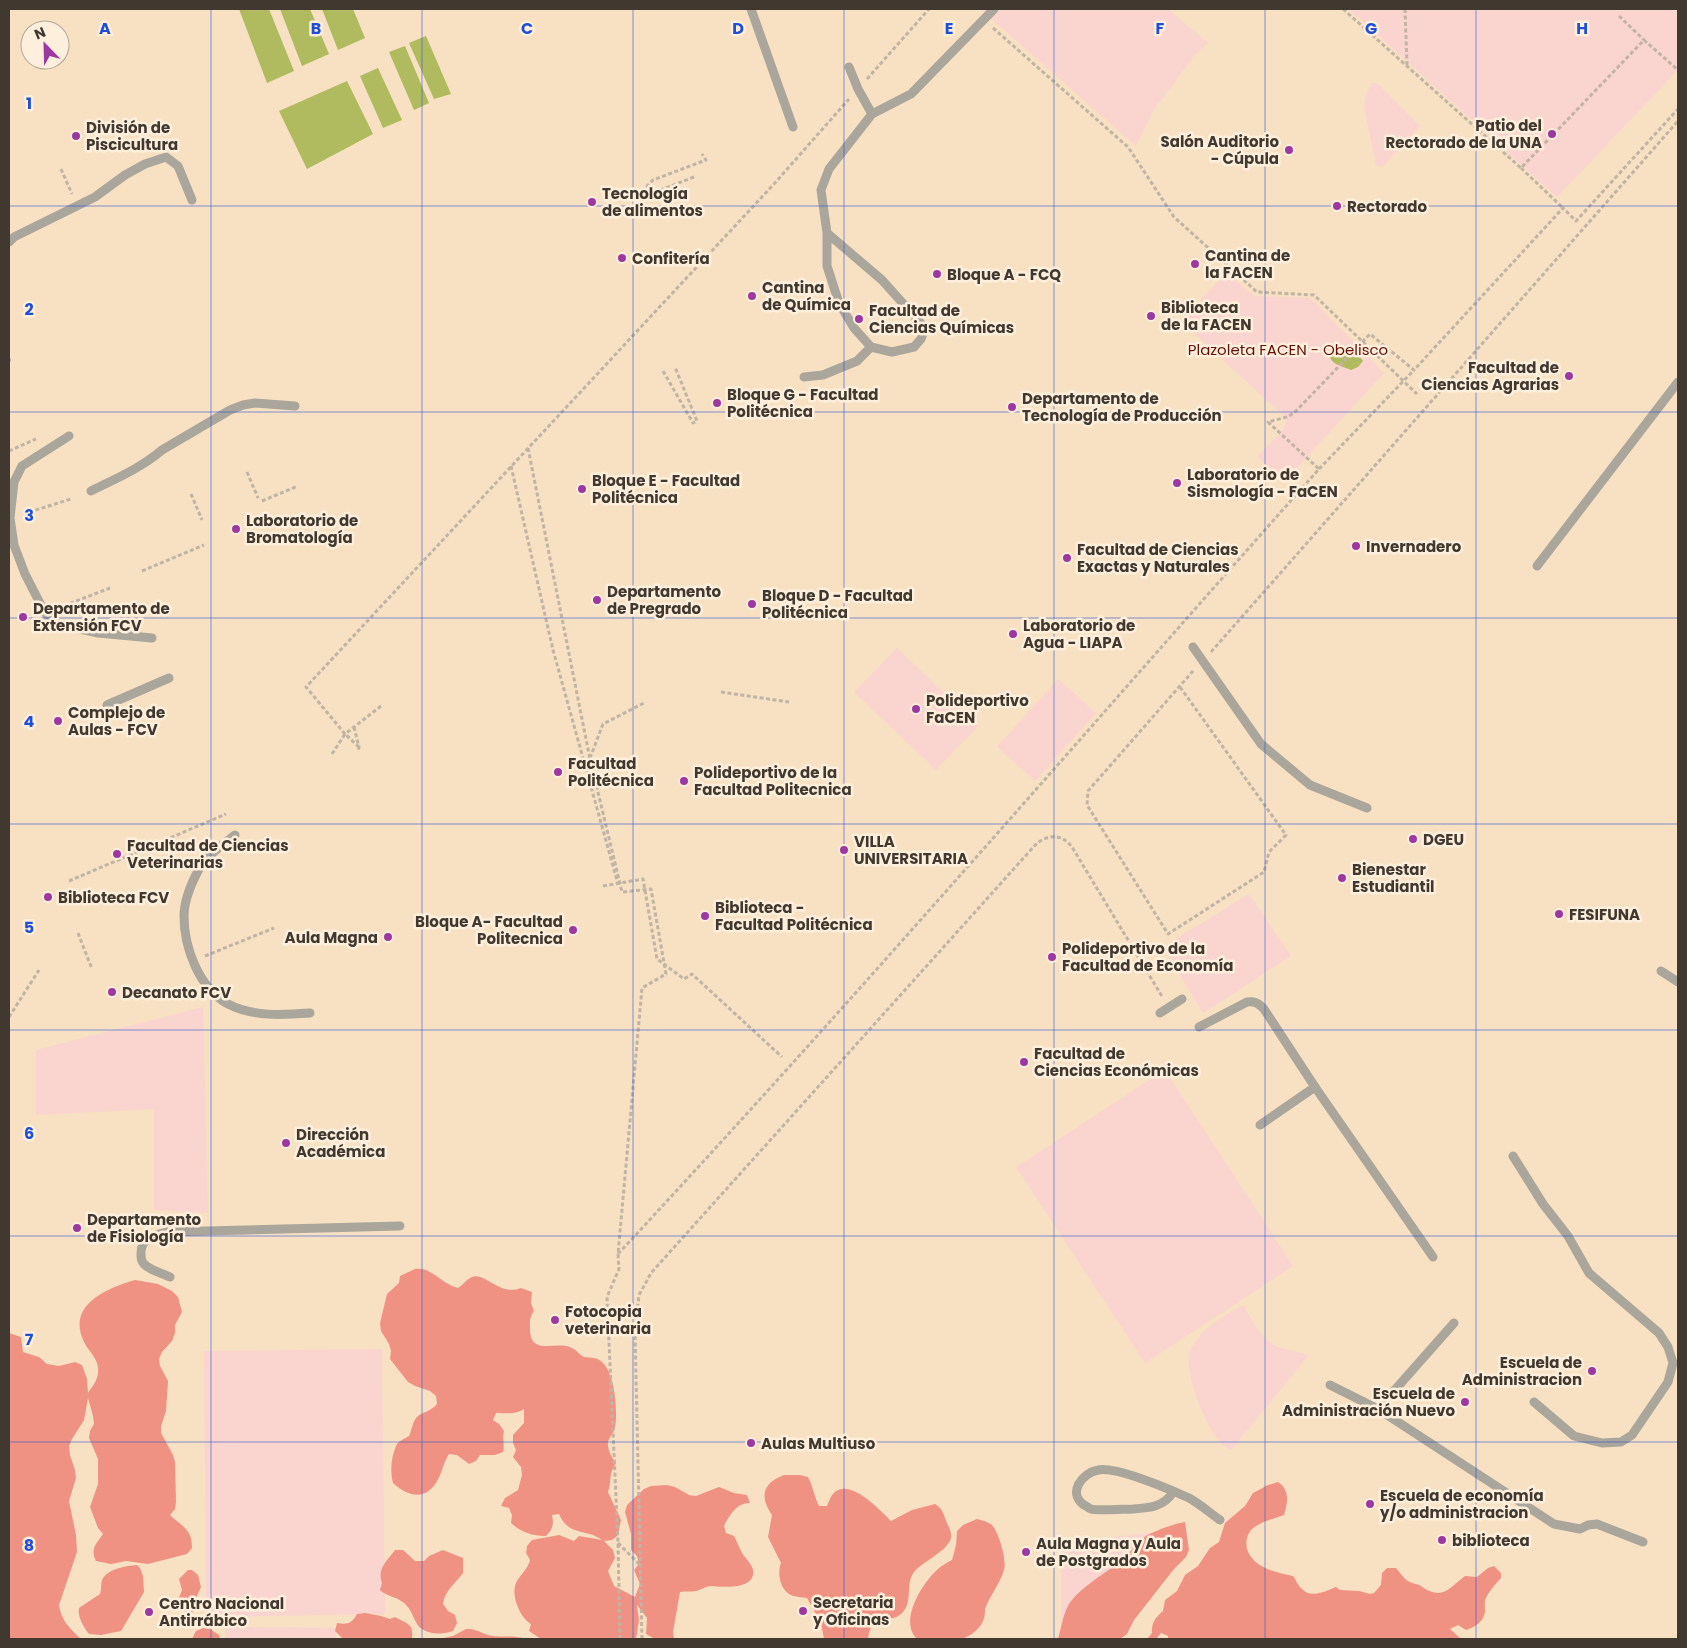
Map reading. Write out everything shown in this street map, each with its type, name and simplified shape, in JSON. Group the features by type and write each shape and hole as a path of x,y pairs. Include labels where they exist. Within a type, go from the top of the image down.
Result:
{"lane":[{"path":"751,9 793,127"},
{"path":"827,233 882,280 924,328 921,339 914,347 892,352 871,347 854,328 839,303 827,266 827,233 821,190 828,169 872,114 911,94 994,9"},
{"path":"849,67 858,89 872,114"},
{"path":"9,242 14,237 95,197 132,171 145,164 166,157 178,166 192,200"},
{"path":"804,377 823,375 857,361 871,347"},
{"path":"1537,566 1678,382"},
{"path":"91,490 122,476 230,410 255,403 295,406"},
{"path":"68,436 22,466 14,482 10,518 14,545 25,574 45,613 58,624 79,630 152,638"},
{"path":"1193,647 1261,744 1310,785 1367,808"},
{"path":"107,705 170,678"},
{"path":"235,835 212,854 200,868 187,898 184,915 192,961 210,989 228,1004 251,1012 277,1015 310,1013"},
{"path":"1660,971 1678,982"},
{"path":"1160,1013 1182,998"},
{"path":"1199,1027 1247,1002 1254,1001 1259,1003 1433,1257"},
{"path":"1260,1125 1315,1087"},
{"path":"1513,1156 1543,1204 1568,1236 1589,1273 1658,1333 1668,1348 1673,1362 1668,1382 1632,1436 1621,1442 1602,1443 1574,1436 1534,1402"},
{"path":"170,1277 149,1268 142,1262 142,1246 152,1236 167,1232 400,1226"},
{"path":"1378,1409 1454,1324"},
{"path":"1330,1385 1378,1409 1554,1524 1580,1529 1588,1525 1597,1524 1642,1542"},
{"path":"1173,1492 1169,1499 1154,1506 1130,1509 1090,1509 1081,1502 1076,1492 1078,1482 1097,1470 1118,1472 1173,1492 1190,1499 1220,1520"}],"path":[{"path":"359,746 345,734 306,686 774,184 929,9"},
{"path":"1344,9 1521,168 1576,221 1678,109"},
{"path":"1405,9 1407,66"},
{"path":"1619,16 1678,70"},
{"path":"984,19 1128,147 1174,217 1257,292 1314,295 1417,394"},
{"path":"1521,168 1644,40"},
{"path":"1180,687 1286,835 1269,852 1264,872 1168,934 1087,805 1088,791 1678,121"},
{"path":"694,177 653,193 647,186 653,180 706,160 702,154"},
{"path":"61,169 72,195"},
{"path":"618,1254 955,882 1319,468 1414,370 1563,208"},
{"path":"1319,468 1268,422 1294,413 1370,334 1414,370"},
{"path":"663,371 693,423 698,421 675,367"},
{"path":"9,451 44,436"},
{"path":"528,448 590,759 619,884"},
{"path":"511,466 553,650 619,884 622,892 651,889 666,974 642,988 618,1254 619,1269 607,1297 618,1543 620,1639"},
{"path":"247,472 260,500 298,486"},
{"path":"191,494 202,520"},
{"path":"10,518 71,499"},
{"path":"142,571 204,545"},
{"path":"45,613 110,588"},
{"path":"721,692 789,702"},
{"path":"590,759 603,724 644,703"},
{"path":"332,754 345,734 381,706"},
{"path":"354,727 359,746 358,752"},
{"path":"69,881 226,814"},
{"path":"642,1639 635,1332 639,1295 651,1273 1037,844 1045,838 1052,836 1060,837 1068,841 1168,1008"},
{"path":"603,886 643,879 657,959 684,979 692,974 782,1057"},
{"path":"192,961 274,928"},
{"path":"78,933 92,969"},
{"path":"9,1017 39,970"},
{"path":"618,1543 641,1566"}],"shaded area":[{"name":"VILLA UNIVERSITARIA","path":"9,9 1678,9 1678,1639 9,1639"},
{"path":"239,9 269,9 294,71 267,83"},
{"path":"280,9 310,9 329,54 302,66"},
{"path":"322,9 353,9 365,38 338,50"},
{"path":"426,36 451,94 434,99 409,43"},
{"path":"405,46 429,103 414,110 389,52"},
{"path":"378,68 402,120 383,128 360,76"},
{"path":"347,81 373,134 307,169 279,111"},
{"path":"1340,348 1352,356 1360,357 1363,361 1358,367 1351,370 1337,364 1331,360 1329,353"},
{"path":"415,1269 432,1273 458,1288 475,1276 505,1289 521,1288 532,1292 531,1303 534,1311 530,1322 530,1329 531,1338 534,1343 545,1346 566,1346 572,1348 584,1357 598,1359 606,1367 613,1383 616,1412 615,1428 609,1438 608,1445 611,1456 616,1463 612,1471 608,1492 621,1520 618,1535 612,1540 604,1541 613,1550 615,1558 608,1571 614,1586 635,1597 640,1584 634,1570 639,1564 637,1556 631,1550 631,1534 625,1512 627,1505 644,1489 651,1486 667,1485 689,1495 696,1496 719,1487 734,1493 747,1495 750,1503 737,1507 724,1526 726,1533 734,1536 752,1566 753,1576 749,1581 738,1586 709,1586 696,1591 680,1592 673,1632 674,1639 655,1639 646,1634 647,1618 637,1605 639,1620 636,1639 541,1639 529,1631 531,1624 518,1608 514,1591 516,1583 530,1560 526,1553 527,1546 532,1540 559,1535 574,1541 579,1536 602,1540 568,1526 559,1514 552,1515 552,1526 546,1536 527,1533 511,1523 512,1515 509,1508 501,1506 505,1498 518,1490 522,1475 521,1467 513,1457 516,1450 513,1443 513,1435 524,1423 524,1409 514,1413 496,1413 493,1420 504,1431 503,1452 495,1455 480,1455 476,1461 469,1464 457,1455 449,1454 436,1483 431,1489 421,1494 415,1495 404,1491 393,1483 392,1464 397,1444 409,1436 417,1417 437,1404 436,1396 430,1391 408,1382 390,1359 391,1351 389,1344 381,1331 380,1323 387,1294 399,1283 400,1276"},
{"path":"135,1280 158,1284 172,1291 178,1297 182,1312 175,1325 172,1341 162,1352 159,1359 160,1366 168,1381 166,1411 161,1426 161,1433 175,1462 176,1502 175,1509 170,1515 188,1532 192,1541 192,1548 187,1554 148,1564 126,1561 111,1564 96,1561 94,1550 103,1534 98,1528 90,1507 98,1484 98,1459 89,1438 94,1424 88,1398 84,1420 69,1446 76,1478 69,1501 76,1535 77,1552 59,1605 67,1624 81,1639 9,1639 9,1333 21,1337 23,1352 39,1357 47,1364 59,1366 75,1362 82,1365 87,1379 88,1393 97,1379 98,1365 84,1342 80,1329 80,1318 92,1300 102,1293"},
{"path":"784,1475 808,1477 819,1506 827,1506 834,1493 842,1489 857,1493 865,1498 891,1521 912,1510 935,1504 940,1508 951,1532 949,1543 914,1572 910,1582 908,1603 903,1612 892,1618 877,1620 873,1623 868,1639 824,1639 821,1623 807,1598 791,1595 784,1589 780,1576 781,1563 768,1537 772,1515 765,1502 765,1491 771,1482"},
{"path":"1278,1482 1285,1489 1287,1497 1284,1515 1255,1527 1249,1533 1246,1543 1250,1555 1259,1565 1272,1571 1293,1576 1302,1589 1314,1594 1336,1587 1340,1590 1374,1593 1381,1585 1382,1573 1387,1568 1396,1568 1408,1581 1434,1593 1440,1593 1449,1589 1465,1576 1477,1577 1488,1568 1494,1566 1501,1573 1501,1578 1490,1590 1486,1598 1485,1611 1481,1621 1476,1626 1466,1630 1458,1625 1450,1629 1461,1639 1168,1639 1168,1636 1161,1633 1156,1639 1147,1639 1152,1633 1154,1620 1163,1611 1165,1600 1177,1591 1185,1575 1198,1566 1210,1548 1219,1542 1225,1523 1245,1506 1253,1493"},
{"path":"977,1519 989,1523 995,1529 1002,1547 1005,1566 987,1604 982,1623 973,1633 960,1639 917,1639 912,1631 910,1622 911,1612 920,1592 938,1569 952,1560 957,1531 963,1525"},
{"path":"1185,1522 1189,1550 1186,1557 1174,1569 1134,1620 1127,1634 1120,1639 1058,1639 1066,1610 1078,1593 1121,1561 1146,1536"},
{"path":"395,1550 403,1550 415,1561 424,1561 429,1556 443,1550 463,1558 463,1573 448,1591 443,1604 448,1611 455,1615 457,1623 453,1631 439,1633 429,1632 420,1628 407,1605 380,1590 382,1569"},
{"path":"137,1565 143,1576 144,1592 121,1631 101,1635 89,1634 80,1618 79,1608 100,1594 102,1580 110,1572 118,1568"},
{"path":"188,1570 192,1570 198,1575 201,1587 196,1598 198,1610 189,1613 185,1612 179,1598 182,1590 179,1579"},
{"path":"365,1613 390,1619 395,1617 406,1623 411,1627 412,1639 343,1639 335,1631 337,1623 349,1623 357,1614"},
{"path":"203,1628 210,1629 219,1635 220,1639 192,1639 196,1631"},
{"path":"466,1629 495,1636 525,1639 439,1639 453,1636"}],"green space":[{"path":"980,9 1168,9 1208,43 1195,55 1155,108 1136,146"},
{"name":"Patio del Rectorado de la UNA","path":"1349,9 1678,9 1678,70 1557,197"},
{"path":"1373,83 1377,83 1420,126 1382,167 1376,165 1365,112 1366,95"},
{"name":"Plazoleta FACEN - Obelisco","path":"1226,273 1254,296 1310,298 1384,373 1285,481 1257,457 1284,429 1287,419 1181,321"},
{"name":"Polideportivo FaCEN","path":"897,648 978,726 936,770 854,692"},
{"path":"1058,679 1096,713 1035,781 997,747"},
{"path":"1249,894 1291,956 1203,1013 1163,947"},
{"path":"203,1007 208,1213 154,1210 154,1109 36,1115 36,1050"},
{"path":"1165,1070 1293,1266 1145,1363 1016,1167"},
{"path":"1243,1305 1258,1329 1272,1344 1309,1355 1231,1450 1219,1441 1202,1410 1192,1383 1189,1358 1191,1349 1207,1329"},
{"path":"382,1349 385,1614 206,1617 204,1351"},
{"path":"1184,1529 1061,1639 1061,1543"},
{"path":"225,1627 336,1628 336,1639 225,1639"}],"place":[{"name":"Patio del Rectorado de la UNA","path":"1552,134"},
{"name":"División de Piscicultura","path":"76,136"},
{"name":"Salón Auditorio - Cúpula","path":"1289,150"},
{"name":"Tecnología de alimentos","path":"592,202"},
{"name":"Rectorado","path":"1337,206"},
{"name":"Confitería","path":"622,258"},
{"name":"Cantina de la FACEN","path":"1195,264"},
{"name":"Bloque A - FCQ","path":"937,274"},
{"name":"Cantina de Química","path":"752,296"},
{"name":"Biblioteca de la FACEN","path":"1151,316"},
{"name":"Facultad de Ciencias Químicas","path":"859,319"},
{"name":"Facultad de Ciencias Agrarias","path":"1569,376"},
{"name":"Bloque G - Facultad Politécnica","path":"717,403"},
{"name":"Departamento de Tecnología de Producción","path":"1012,407"},
{"name":"Laboratorio de Sismología - FaCEN","path":"1177,483"},
{"name":"Bloque E - Facultad Politécnica","path":"582,489"},
{"name":"Laboratorio de Bromatología","path":"236,529"},
{"name":"Invernadero","path":"1356,546"},
{"name":"Facultad de Ciencias Exactas y Naturales","path":"1067,558"},
{"name":"Departamento de Pregrado","path":"597,600"},
{"name":"Bloque D - Facultad Politécnica","path":"752,604"},
{"name":"Departamento de Extensión FCV","path":"23,617"},
{"name":"Laboratorio de Agua - LIAPA","path":"1013,634"},
{"name":"Polideportivo FaCEN","path":"916,709"},
{"name":"Complejo de Aulas - FCV","path":"58,721"},
{"name":"Facultad Politécnica","path":"558,772"},
{"name":"Polideportivo de la Facultad Politecnica","path":"684,781"},
{"name":"DGEU","path":"1413,839"},
{"name":"VILLA UNIVERSITARIA","path":"844,850"},
{"name":"Facultad de Ciencias Veterinarias","path":"117,854"},
{"name":"Bienestar Estudiantil","path":"1342,878"},
{"name":"Biblioteca FCV","path":"48,897"},
{"name":"FESIFUNA","path":"1559,914"},
{"name":"Biblioteca - Facultad Politécnica","path":"705,916"},
{"name":"Bloque A- Facultad Politecnica","path":"573,930"},
{"name":"Aula Magna","path":"388,937"},
{"name":"Polideportivo de la Facultad de Economía","path":"1052,957"},
{"name":"Decanato FCV","path":"112,992"},
{"name":"Facultad de Ciencias Económicas","path":"1024,1062"},
{"name":"Dirección Académica","path":"286,1143"},
{"name":"Departamento de Fisiología","path":"77,1228"},
{"name":"Fotocopia veterinaria","path":"555,1320"},
{"name":"Escuela de Administracion","path":"1592,1371"},
{"name":"Escuela de Administración Nuevo","path":"1465,1402"},
{"name":"Aulas Multiuso","path":"751,1443"},
{"name":"Escuela de economía y/o administracion","path":"1370,1504"},
{"name":"biblioteca","path":"1442,1540"},
{"name":"Aula Magna y Aula de Postgrados","path":"1026,1552"},
{"name":"Secretaria y Oficinas","path":"803,1611"},
{"name":"Centro Nacional Antirrábico","path":"149,1612"}]}
